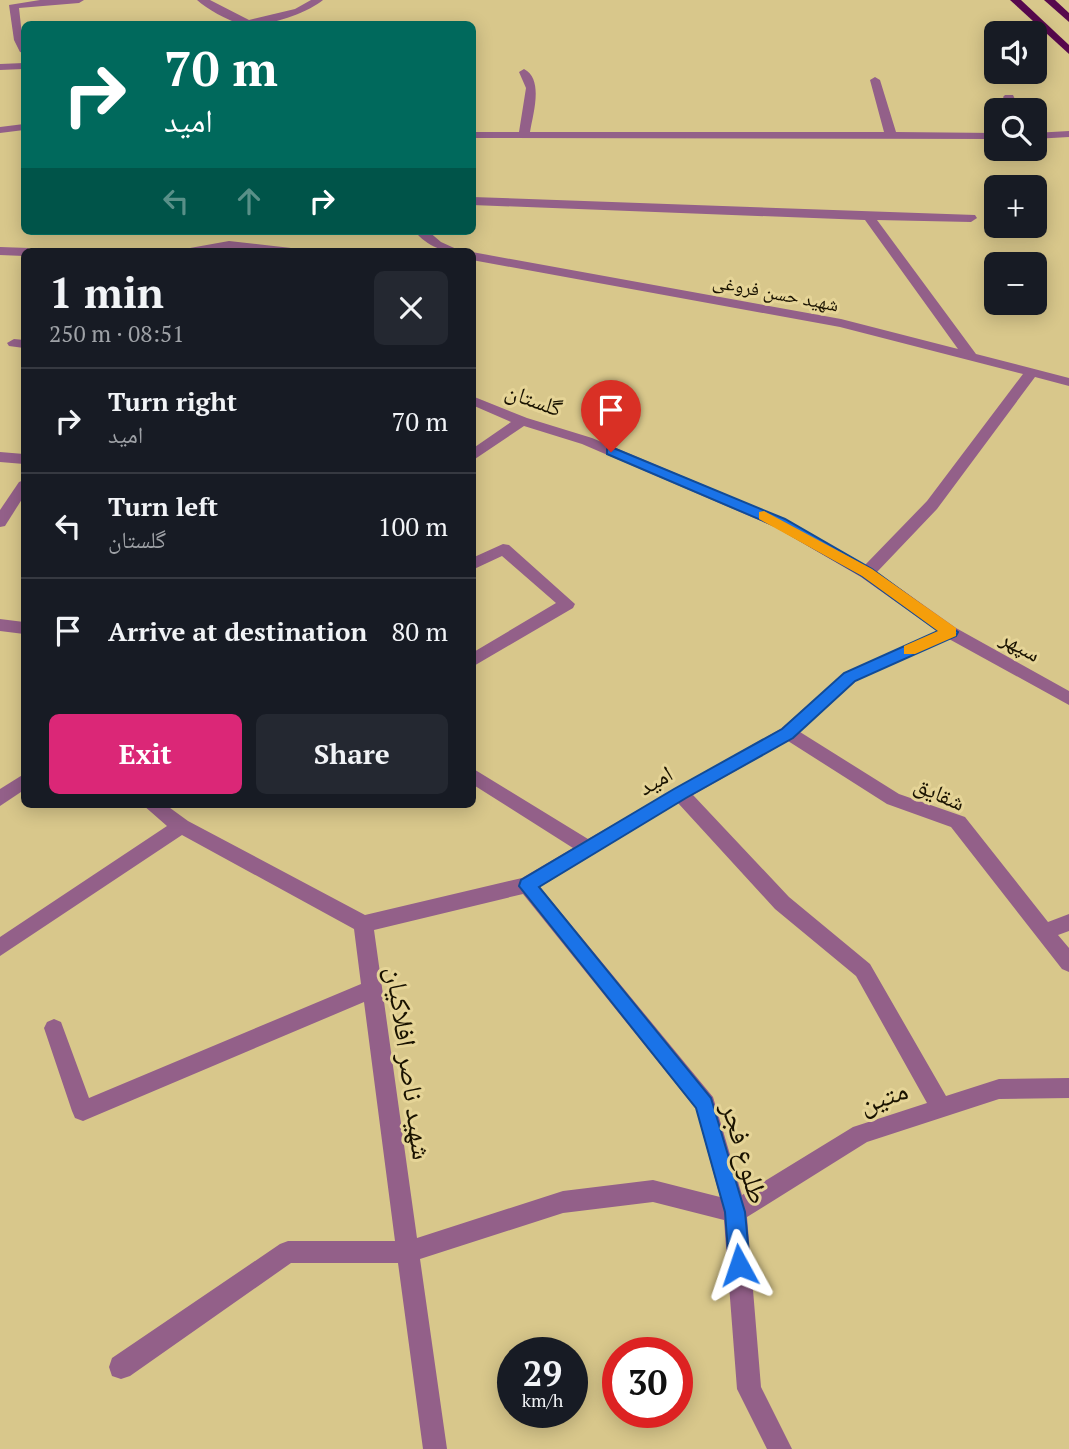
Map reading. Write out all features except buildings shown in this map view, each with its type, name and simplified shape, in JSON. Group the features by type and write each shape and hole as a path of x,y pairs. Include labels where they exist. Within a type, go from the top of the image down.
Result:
{"main road":[{"path":"1015,0 1069,51"},
{"path":"1049,0 1069,19"}],"street":[{"path":"21,44 14,5 79,0"},
{"path":"260,21 299,11 318,0"},
{"path":"208,2 243,21"},
{"path":"0,67 21,66"},
{"path":"524,72 531,88 524,135"},
{"path":"876,80 891,136"},
{"path":"0,130 21,127"},
{"path":"1047,135 1069,134"},
{"path":"476,135 656,138 984,136"},
{"path":"476,201 628,204 869,217 971,218"},
{"path":"869,217 971,357"},
{"path":"425,235 446,248"},
{"path":"212,248 229,245 256,248"},
{"path":"0,251 21,252"},
{"name":"شهید حسن فروغی","path":"476,257 841,324 1069,382"},
{"path":"867,573 932,505 1032,372"},
{"name":"گلستان","path":"476,402 522,421 587,441 780,523 867,573 950,632"},
{"path":"476,453 522,421"},
{"path":"0,457 21,459"},
{"path":"0,522 21,490"},
{"path":"476,563 503,549 567,604 476,659"},
{"path":"0,625 21,628"},
{"name":"سپهر","path":"950,632 1069,699"},
{"name":"امید","path":"363,924 527,886 680,793 788,733 850,677 950,632"},
{"name":"شقایق","path":"788,733 892,799 958,822 1069,963"},
{"path":"476,778 588,848"},
{"path":"0,799 21,783"},
{"path":"680,793 782,903 863,970 941,1108"},
{"path":"156,808 181,826 363,924"},
{"path":"0,948 181,826"},
{"name":"طلوع فجر","path":"527,886 705,1104 735,1212 750,1390 779,1449"},
{"path":"1046,931 1069,922"},
{"name":"شهید ناصر افلاکیان","path":"363,924 435,1449"},
{"path":"54,1028 83,1111 372,989"},
{"name":"متین","path":"735,1212 861,1134 999,1089 1069,1088"},
{"path":"121,1367 288,1252 408,1252 563,1202 653,1191 735,1212"}],"slow traffic":[{"path":"764,516 867,573 950,632 909,650"}],"route":[{"path":"611,452 780,523 867,573 950,632 850,677 788,733 680,793 527,886 705,1104 735,1212 739,1265"}]}
